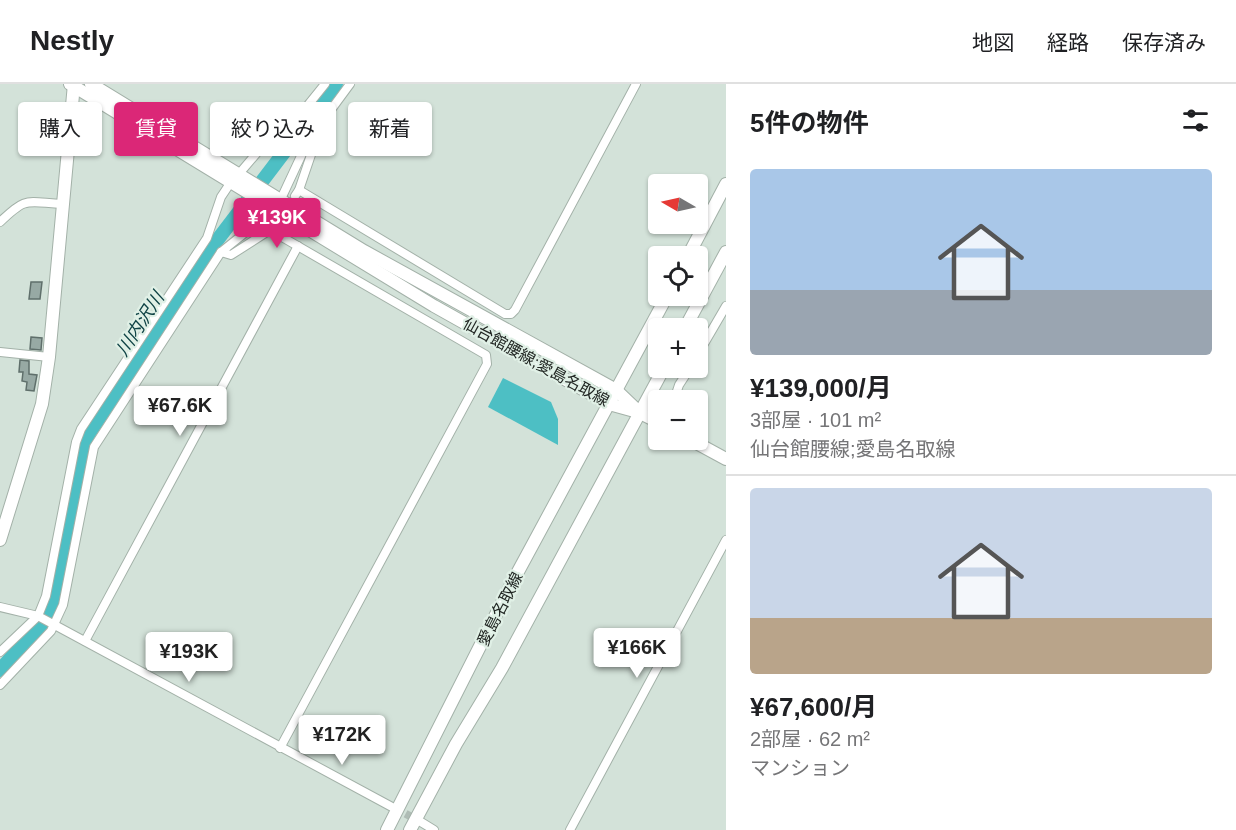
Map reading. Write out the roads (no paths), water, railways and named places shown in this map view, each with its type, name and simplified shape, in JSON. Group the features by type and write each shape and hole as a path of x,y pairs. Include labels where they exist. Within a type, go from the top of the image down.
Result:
{"main road":[{"name":"仙台館腰線;愛島名取線","path":"91,84 434,306 609,404 638,412"},
{"name":"仙台館腰線;愛島名取線","path":"72,85 238,180"},
{"path":"0,540 40,412 48,357 72,85"},
{"path":"693,246 726,184"},
{"name":"仙台館腰線;愛島名取線","path":"272,201 616,390 638,412"},
{"path":"690,318 726,252"},
{"name":"愛島名取線","path":"387,830 513,581 662,306"},
{"name":"愛島名取線","path":"410,830 456,744 514,647 658,378"},
{"path":"638,412 648,417"},
{"path":"708,449 726,459"}],"street":[{"path":"0,652 39,617 46,596 76,442 81,429 207,238 220,197 238,180 261,148 296,120 325,84"},
{"path":"336,103 350,84"},
{"path":"310,156 297,193 505,314 511,314 521,300 636,84"},
{"path":"0,685 52,625 63,605 94,447 221,252 266,216 272,201 299,156"},
{"path":"0,222 23,203 62,204"},
{"path":"221,252 231,255 235,250 272,227 298,246 486,355 487,364 280,748"},
{"path":"86,641 298,246"},
{"path":"708,337 726,306"},
{"path":"0,352 48,357"},
{"path":"570,830 726,540"},
{"path":"0,607 39,617 392,807"},
{"path":"421,822 434,830"}],"water":[{"path":"503,378 551,402 558,419 558,445 488,407"}],"waterway":[{"name":"川内沢川","path":"0,670 50,615 88,435 209,251 336,84"}],"tunnel":[{"path":"395,808 421,822"}]}
